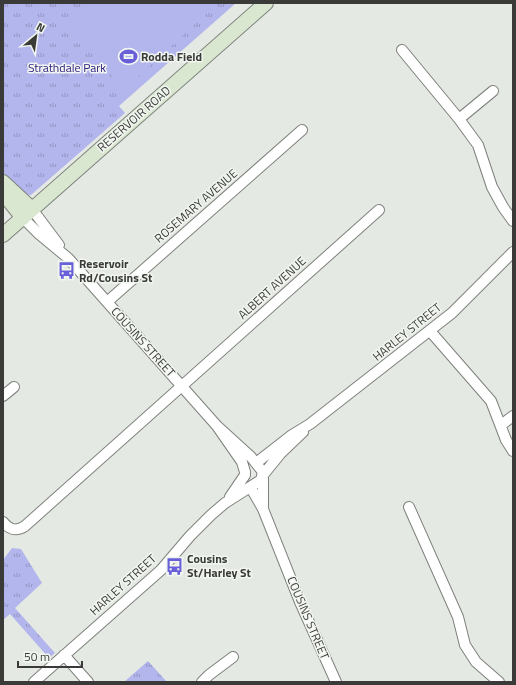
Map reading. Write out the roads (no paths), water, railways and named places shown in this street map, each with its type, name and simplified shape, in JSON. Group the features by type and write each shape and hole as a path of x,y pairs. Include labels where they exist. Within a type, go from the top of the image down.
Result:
{"main road":[{"name":"RESERVOIR ROAD","path":"3,235 266,3"},
{"name":"COUSINS STREET","path":"3,182 27,214"},
{"name":"COUSINS STREET","path":"3,193 27,214"}],"street":[{"path":"402,50 460,119 478,145 492,187 503,207 513,220"},
{"path":"460,119 493,91"},
{"name":"ROSEMARY AVENUE","path":"107,302 302,130"},
{"name":"ALBERT AVENUE","path":"3,522 8,527 15,530 25,526 379,210"},
{"name":"COUSINS STREET","path":"27,214 39,234 68,258 217,426 256,462 263,476 263,509"},
{"name":"HARLEY STREET","path":"225,503 245,474 256,462 292,435 310,424 430,331 452,313 513,252"},
{"path":"430,331 491,401 506,440 513,451"},
{"path":"3,396 14,386"},
{"path":"501,425 513,416"},
{"name":"HARLEY STREET","path":"34,682 161,570 198,528 225,503 259,482 280,454 310,424"},
{"name":"COUSINS STREET","path":"217,426 242,462 250,488 263,509 300,602 336,682"},
{"path":"409,507 458,617 465,645 476,662 499,682"},
{"path":"64,655 88,682"},
{"path":"202,682 233,656"}],"place":[{"name":"Rodda Field","path":"128,57"},
{"name":"Reservoir Rd/Cousins St","path":"66,271"},
{"name":"Cousins St/Harley St","path":"174,566"}],"park label":[{"name":"Strathdale Park","path":"67,68"}]}
